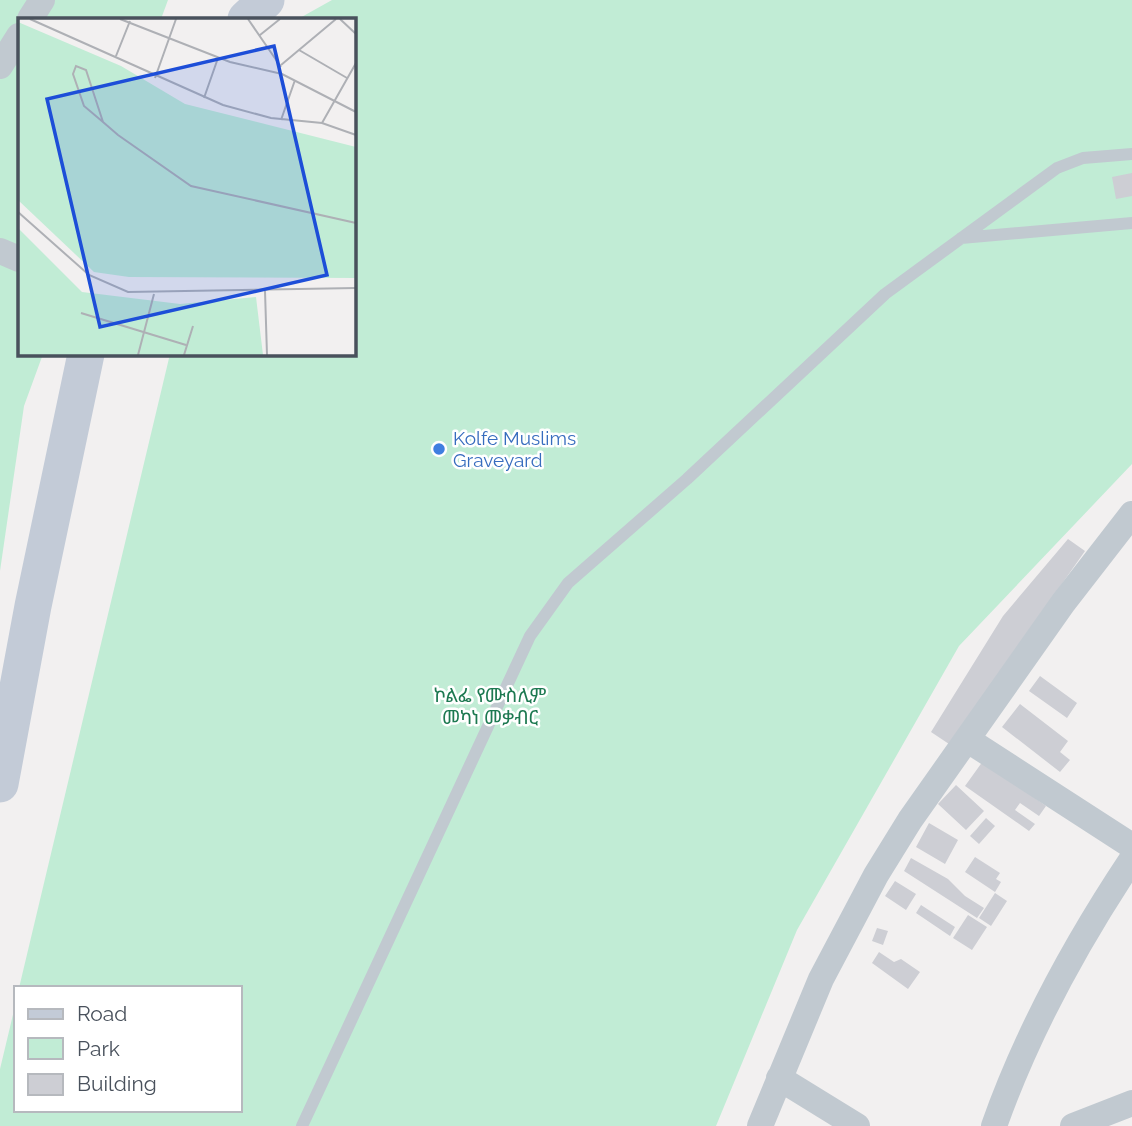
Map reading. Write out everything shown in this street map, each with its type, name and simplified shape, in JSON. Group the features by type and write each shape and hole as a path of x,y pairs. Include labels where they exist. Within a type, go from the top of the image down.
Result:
{"street":[{"path":"31,18 42,0"},
{"path":"247,18 266,0"},
{"path":"0,66 18,38"},
{"path":"0,251 18,259"},
{"path":"0,784 33,606 86,355"},
{"path":"760,1126 821,979 876,875 910,820 968,740 1123,539 1132,514"},
{"path":"968,740 1132,846"},
{"path":"994,1126 1041,1010 1076,946 1132,859"},
{"path":"779,1078 857,1126"},
{"path":"1073,1126 1132,1103"}],"lane":[{"path":"302,1126 530,636 568,583 687,479 885,293 1057,169 1083,158 1132,154"},
{"path":"960,238 1132,223"}],"green space":[{"path":"0,0 168,0 161,18 18,18 18,355 43,355 24,406 0,571"},
{"name":"ኮልፌ የሙስሊም መካነ መቃብር","path":"332,0 1132,0 1132,464 959,646 797,930 716,1126 0,1126 0,1069 14,1010 14,1112 242,1112 242,986 19,986 170,355 355,355 355,18 300,18"}],"building":[{"path":"1132,173 1132,196 1116,199 1112,177"},
{"path":"1068,539 1085,551 949,744 931,732 1003,616"},
{"path":"1040,676 1077,703 1067,718 1029,691"},
{"path":"1020,704 1068,741 1060,752 1070,760 1060,772 1002,727"},
{"path":"983,761 1046,806 1039,816 1020,803 1015,810 1035,824 1029,831 965,786"},
{"path":"956,785 984,811 966,830 938,804"},
{"path":"986,818 995,826 979,844 970,836"},
{"path":"929,823 958,840 945,864 916,847"},
{"path":"975,857 1000,873 996,879 1001,882 995,892 965,872"},
{"path":"911,858 948,879 965,896 984,908 977,918 904,871"},
{"path":"895,881 916,894 906,910 885,896"},
{"path":"995,893 1007,901 991,926 979,918"},
{"path":"921,905 955,927 950,936 916,913"},
{"path":"968,915 987,927 972,950 953,938"},
{"path":"877,928 888,931 883,945 872,941"},
{"path":"879,952 894,962 901,959 920,972 908,989 872,963"}],"place":[{"name":"Kolfe Muslims Graveyard","path":"439,449"}]}
